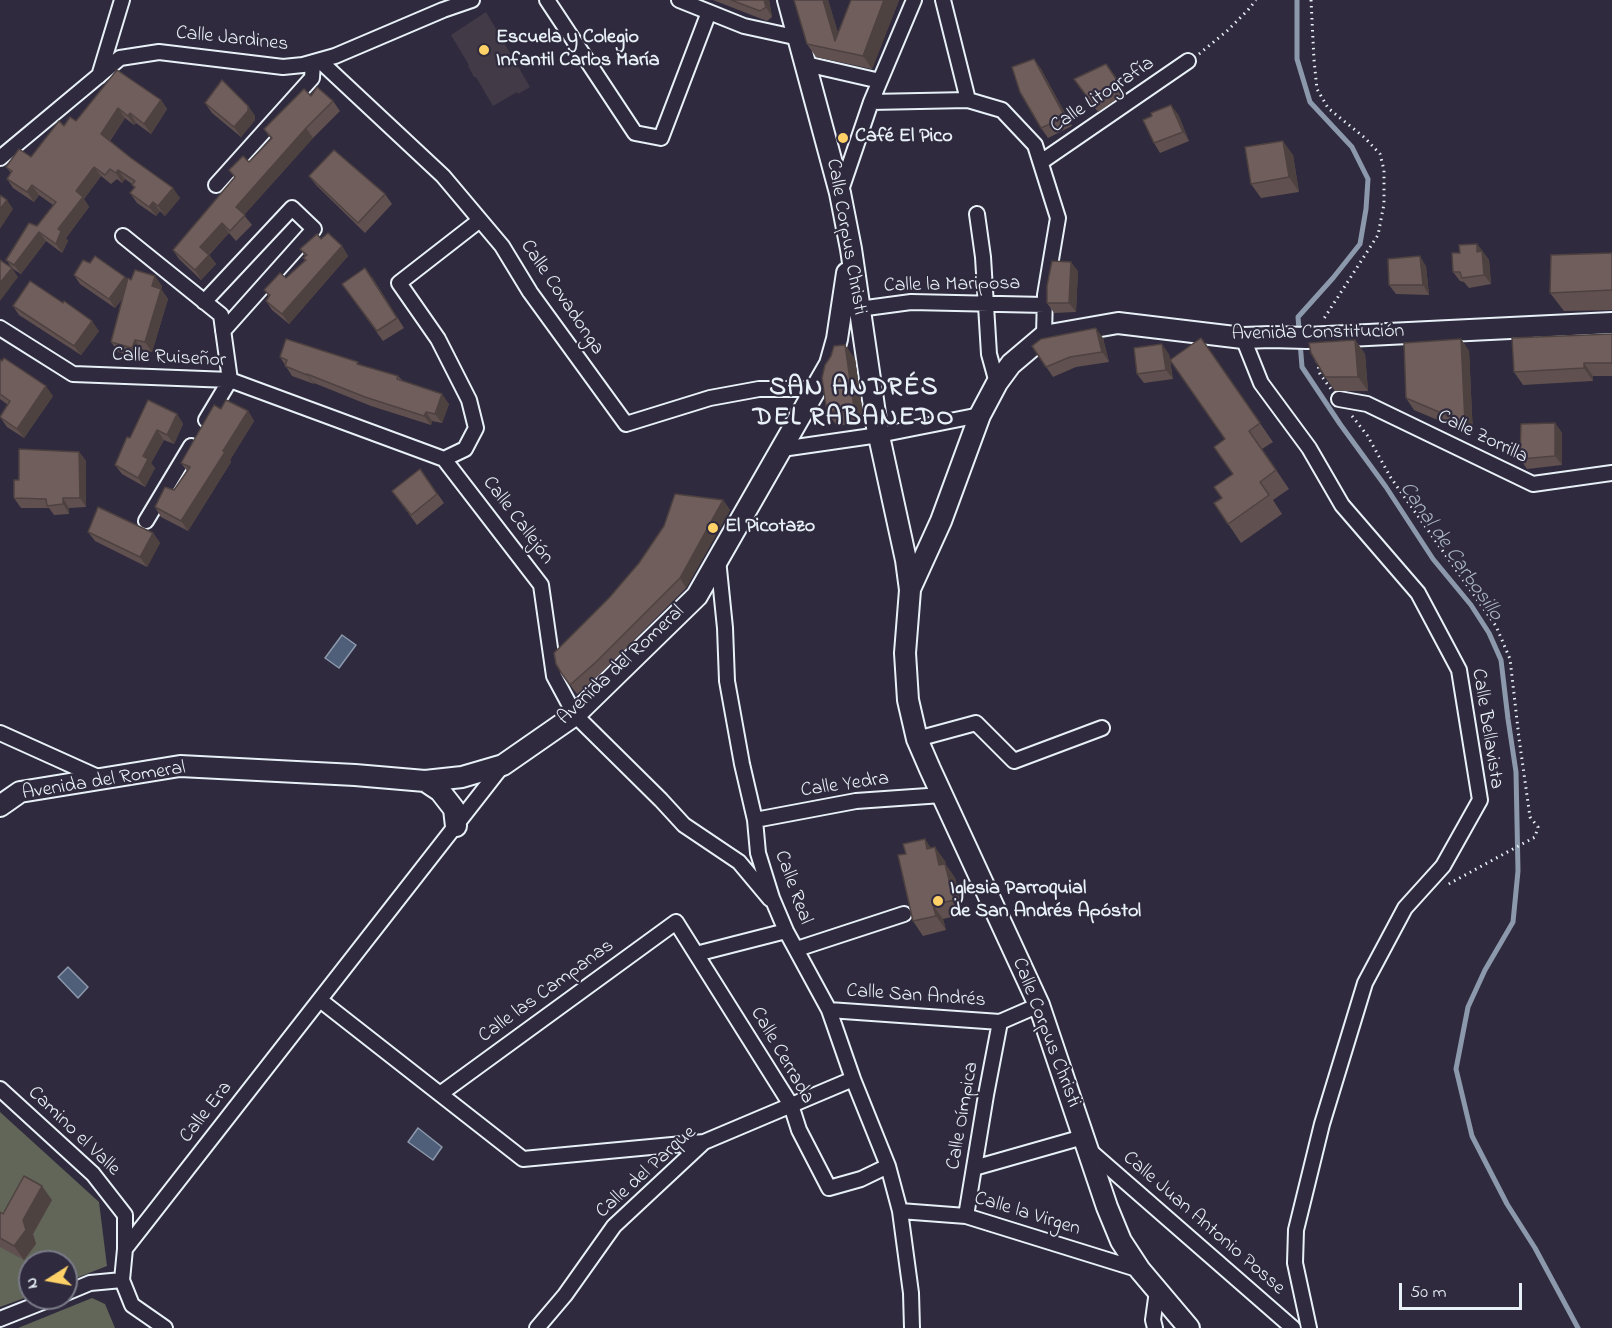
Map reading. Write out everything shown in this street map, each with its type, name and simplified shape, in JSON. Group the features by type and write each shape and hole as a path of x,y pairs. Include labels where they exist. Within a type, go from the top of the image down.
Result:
{"street":[{"path":"0,158 99,76 122,0"},
{"name":"Calle Jardines","path":"99,76 120,58 159,52 283,67 317,62 335,56 441,5 472,0"},
{"path":"547,0 635,133 661,138 709,12"},
{"path":"679,0 744,26 799,38"},
{"name":"Calle Corpus Christi","path":"788,0 840,193 851,249 862,336 879,435 903,545 910,590 905,654 908,700 917,739 1039,1005 1107,1207 1121,1241 1140,1270 1190,1328"},
{"path":"840,193 871,102 914,0"},
{"path":"943,0 968,100"},
{"name":"Calle Litografía","path":"1041,162 1188,61"},
{"path":"216,185 312,78 317,62"},
{"name":"Calle Covadonga","path":"317,62 442,176 480,220 502,246 530,292 626,424 710,398 759,389 817,389"},
{"path":"806,64 880,81"},
{"path":"871,102 968,100 1002,110 1035,145 1059,218 1045,295 1044,336 1011,364 997,382 980,415 933,538 910,590"},
{"path":"204,302 292,208 314,229 223,331"},
{"path":"977,214 983,257 989,354 997,382"},
{"path":"444,459 465,449 476,428 469,400 438,339 399,283 480,220"},
{"path":"123,236 221,315 230,380 146,521"},
{"name":"Avenida del Romeral","path":"0,806 20,792 180,766 425,781 462,777 503,765 575,715 697,596 830,364 837,339 851,249"},
{"name":"Calle la Mariposa","path":"859,309 911,302 1045,305"},
{"name":"Avenida Constitución","path":"1044,336 1118,323 1243,338 1307,338 1612,323"},
{"name":"Calle Ruiseñor","path":"0,328 73,374 230,380 444,459"},
{"name":"Calle Corpus Christi","path":"837,339 862,336"},
{"name":"Calle Bellavista","path":"1243,338 1261,383 1309,448 1342,505 1418,592 1460,670 1480,800 1443,866 1405,908 1365,983 1322,1124 1296,1230 1295,1263 1309,1328"},
{"name":"Calle Zorrilla","path":"1339,399 1367,404 1533,484 1612,473"},
{"path":"782,449 879,435 980,415"},
{"name":"Calle Callejón","path":"444,459 541,585 554,676 575,715 684,825 739,862 775,906"},
{"path":"903,545 933,538"},
{"name":"Calle Real","path":"718,559 725,628 727,681 755,820 758,853 775,906 786,931 829,1010 853,1079 888,1166 900,1211 911,1293 912,1328"},
{"path":"917,739 976,723 1014,761 1102,728"},
{"path":"0,733 102,779"},
{"name":"Calle Era","path":"126,1249 503,765"},
{"path":"425,781 440,791 454,809 456,826"},
{"name":"Calle Yedra","path":"755,820 856,801 942,795"},
{"path":"797,950 904,914"},
{"name":"Calle Cerrada","path":"676,922 791,1105 799,1130 829,1188 861,1179 888,1166"},
{"name":"Calle las Campanas","path":"440,1094 676,922"},
{"path":"696,954 786,931"},
{"path":"320,1000 523,1159 705,1142"},
{"path":"1000,1022 1039,1005"},
{"name":"Calle San Andrés","path":"829,1010 1000,1022"},
{"name":"Calle Oímpica","path":"966,1216 1000,1022"},
{"name":"Calle del Parque","path":"537,1328 565,1295 614,1226 705,1142 853,1079"},
{"name":"Camino el Valle","path":"0,1089 93,1174 125,1215 126,1249 122,1280"},
{"path":"974,1168 1085,1143"},
{"name":"Calle Juan Antonio Posse","path":"1085,1143 1293,1328"},
{"name":"Calle la Virgen","path":"900,1211 966,1216 1140,1270"},
{"path":"78,1288 90,1283 122,1280 132,1305 165,1328"},
{"path":"1155,1328 1153,1320 1157,1291"},
{"path":"0,1319 23,1310"}],"path":[{"path":"1188,61 1227,31 1256,0"},
{"path":"1437,891 1526,842"}],"shaded area":[{"name":"Escuela y Colegio Infantil Carlos María","path":"486,12 530,87 493,106 451,35"}],"green space":[{"path":"0,1112 99,1202 107,1266 78,1277 78,1250 18,1250 18,1300 0,1307"},
{"path":"92,1298 105,1304 115,1328 18,1328 62,1310 78,1310 78,1304"}],"water":[{"path":"342,635 356,645 339,668 325,658"},
{"path":"68,967 88,987 78,998 58,977"},
{"path":"418,1128 442,1147 433,1160 408,1142"}],"building":[{"path":"731,0 764,0 766,7 760,11"},
{"path":"794,0 823,0 835,41 851,0 884,0 863,56 807,44"},
{"path":"1034,59 1065,117 1041,128 1020,92 1012,67"},
{"path":"1106,64 1119,83 1091,102 1074,79"},
{"path":"117,70 161,100 144,124 130,113 128,116 118,108 101,134 173,188 158,206 153,202 149,207 130,193 135,187 132,185 135,181 118,170 116,173 110,169 105,175 94,167 76,191 83,197 58,229 61,231 56,244 39,232 14,265 6,260 29,223 37,226 56,202 32,185 27,192 7,179 12,171 6,167 19,149 31,157 59,121 64,126 70,117 76,121"},
{"path":"222,80 248,106 248,111 234,127 205,103"},
{"path":"317,87 333,101 236,207 245,215 230,231 222,223 200,247 209,255 195,270 173,250 235,177 229,170 243,156 249,162 272,138 264,129 304,89 311,96"},
{"path":"1171,105 1183,132 1154,143 1143,120 1152,116 1151,113"},
{"path":"1283,141 1289,177 1251,184 1245,147"},
{"path":"334,150 385,194 358,223 309,176"},
{"path":"0,195 7,200 0,209"},
{"path":"328,233 342,246 282,314 266,301 270,295 264,290 280,273 286,278 306,260 303,258 307,255 300,249 317,234 321,239"},
{"path":"1477,244 1477,252 1482,251 1484,275 1462,278 1460,272 1453,272 1452,253 1460,253 1459,245"},
{"path":"1612,253 1612,290 1550,293 1551,255"},
{"path":"95,256 125,277 109,299 74,275 83,260 90,263"},
{"path":"1420,256 1423,285 1389,285 1388,259"},
{"path":"0,260 12,268 0,283"},
{"path":"1052,261 1071,262 1069,303 1047,303 1047,286"},
{"path":"365,268 397,318 377,331 342,284"},
{"path":"135,270 155,276 152,286 161,289 145,342 135,340 132,348 111,342 128,278 131,280"},
{"path":"30,281 92,321 74,346 13,306"},
{"path":"1096,328 1102,352 1070,357 1046,367 1032,346 1041,339"},
{"path":"1612,334 1612,363 1584,363 1584,368 1514,372 1512,338"},
{"path":"1201,338 1260,423 1249,431 1276,470 1260,482 1269,495 1228,524 1214,503 1222,498 1214,487 1233,474 1214,447 1225,439 1170,360"},
{"path":"286,339 398,376 397,379 442,394 435,414 426,412 424,416 365,397 285,366 287,360 280,357"},
{"path":"1461,339 1465,423 1406,398 1404,343"},
{"path":"1355,340 1358,377 1325,377 1311,353 1309,343"},
{"path":"1162,344 1166,370 1137,374 1134,348"},
{"path":"845,345 854,408 827,412 822,378 825,365 834,346"},
{"path":"4,358 46,386 17,429 0,417 10,401 0,394 0,360"},
{"path":"148,400 177,414 167,435 157,430 143,456 148,459 138,478 115,465 127,437 130,438"},
{"path":"226,400 248,411 181,521 155,507 165,487 174,490 190,467 181,463 214,405 221,409"},
{"path":"1555,423 1555,456 1520,459 1521,424"},
{"path":"19,449 79,452 80,498 63,498 63,504 47,506 46,499 14,498 14,480 19,480"},
{"path":"420,469 437,494 411,515 392,491"},
{"path":"675,494 723,500 680,578 570,685 556,664 554,653 609,598 639,563 664,526"},
{"path":"98,507 153,533 140,557 88,532"},
{"name":"Iglesia Parroquial de San Andrés Apóstol","path":"925,839 927,849 935,847 939,865 945,864 954,900 933,905 936,916 913,921 898,855 906,854 903,844"},
{"path":"24,1176 42,1186 23,1220 26,1230 14,1246 0,1238 0,1212 3,1214"}],"waterway":[{"name":"Canal de Carbosillo","path":"1297,0 1297,59 1310,102 1352,147 1368,179 1360,244 1298,317 1302,367 1433,559 1471,605 1489,633 1501,660 1516,772 1518,871 1513,922 1485,970 1468,1007 1456,1069 1472,1136 1507,1204 1535,1248 1578,1328"}],"place":[{"name":"Escuela y Colegio Infantil Carlos María","path":"484,50"},
{"name":"Café El Pico","path":"843,138"},
{"name":"El Picotazo","path":"713,528"},
{"name":"Iglesia Parroquial de San Andrés Apóstol","path":"938,901"}],"district":[{"name":"SAN ANDRÉS DEL RABANEDO","path":"854,405"}]}
